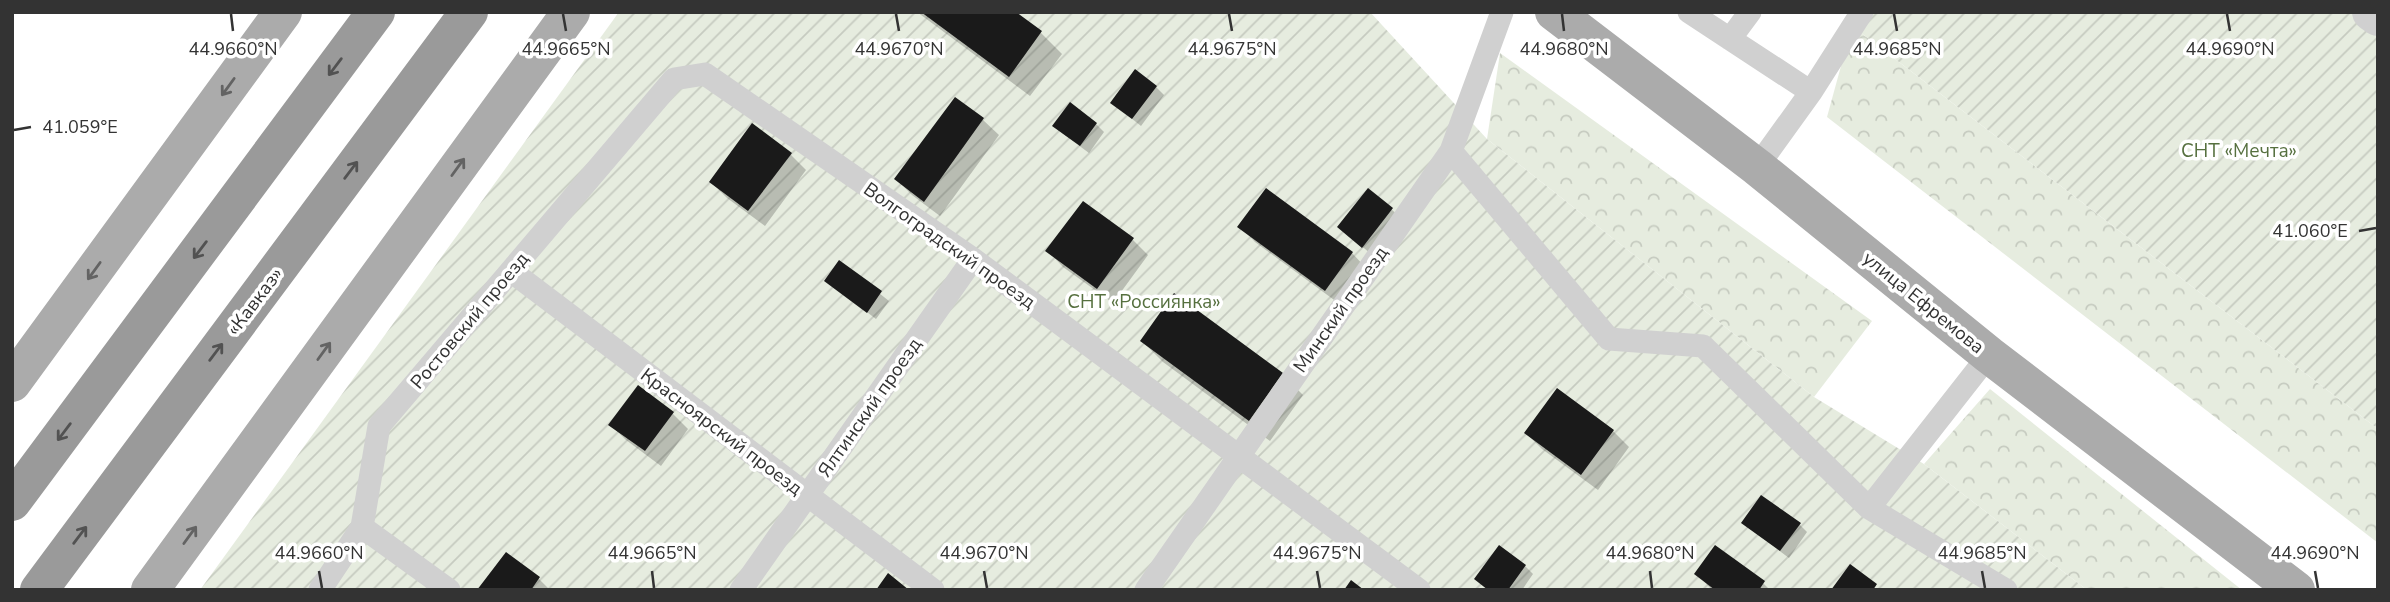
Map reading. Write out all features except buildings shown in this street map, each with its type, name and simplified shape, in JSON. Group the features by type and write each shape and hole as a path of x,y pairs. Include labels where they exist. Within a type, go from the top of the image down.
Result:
{"highway":[{"path":"12,502 376,12"},
{"name":"«Кавказ»","path":"39,590 469,12"}],"main road":[{"path":"12,383 283,12"},
{"path":"150,590 571,12"},
{"name":"улица Ефремова","path":"1554,12 1757,167 1989,355 2296,590"}],"street":[{"path":"2371,12 2378,17"}],"lane":[{"name":"Минский проезд","path":"1146,590 1451,151 1502,12"},
{"path":"1689,12 1811,92"},
{"path":"1730,39 1750,12"},
{"path":"1757,167 1811,92 1862,12"},
{"name":"Волгоградский проезд","path":"674,79 705,74 973,259 1419,590"},
{"name":"Ростовский проезд","path":"320,590 362,527 379,426 674,79"},
{"path":"1451,151 1609,339 1703,346 1869,508 2006,590"},
{"name":"Ялтинский проезд","path":"741,590 973,259"},
{"name":"Красноярский проезд","path":"511,271 933,590"},
{"path":"1869,508 1989,355"},
{"path":"362,527 449,590"}],"green space":[{"name":"СНТ «Россиянка»","path":"619,12 1370,12 1487,139 1814,397 1924,464 2087,590 200,590"},
{"name":"СНТ «Мечта»","path":"1862,12 2378,12 2378,429 1852,26"},
{"path":"1852,26 2378,429 2378,543 1827,117"},
{"path":"1500,53 1872,321 1814,397 1487,139"},
{"path":"1990,389 2242,590 2087,590 1924,464"}]}
